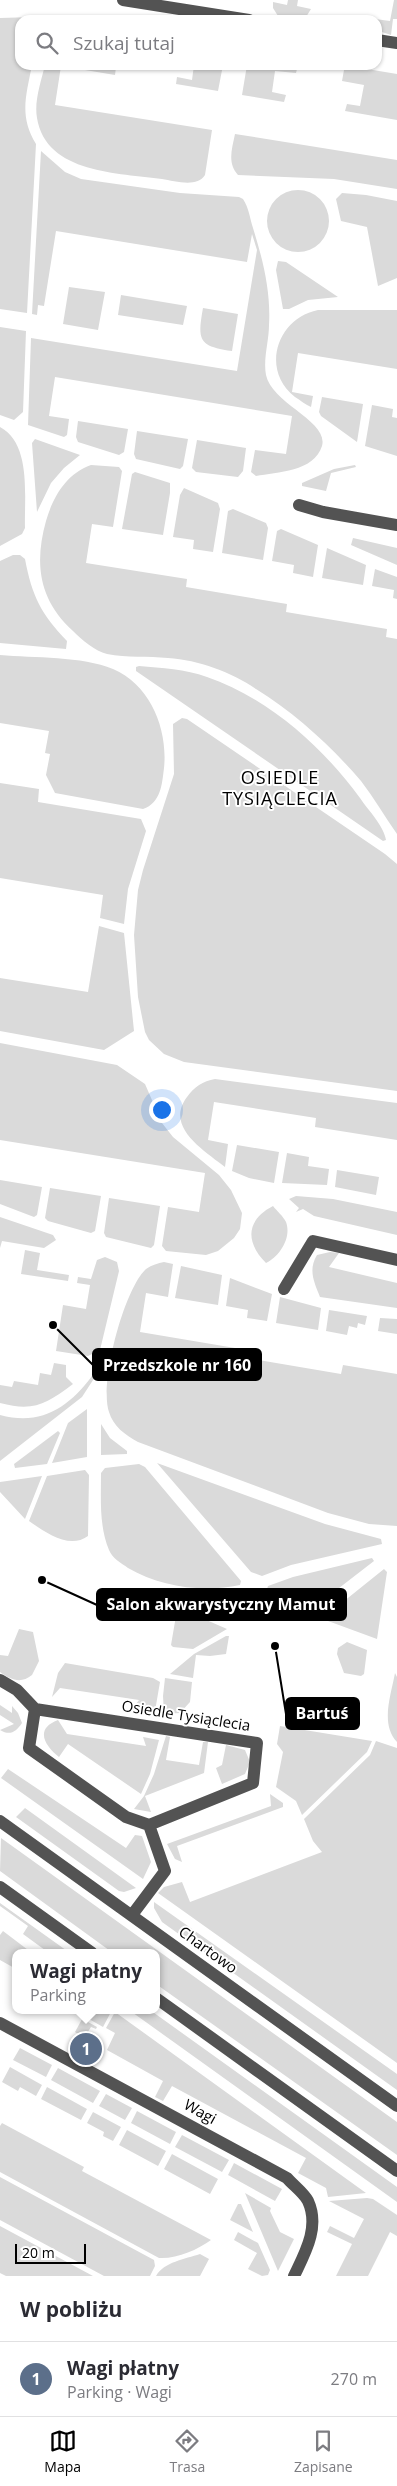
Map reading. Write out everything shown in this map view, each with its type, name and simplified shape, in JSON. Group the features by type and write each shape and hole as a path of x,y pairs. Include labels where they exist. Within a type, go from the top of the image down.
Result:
{"street":[{"path":"122,0 217,15"},
{"path":"382,41 397,43"},
{"path":"299,505 323,512 397,525"},
{"path":"284,1289 313,1241 397,1260"},
{"path":"0,1680 17,1690 35,1709 29,1748 126,1817 149,1825 165,1871 132,1915"},
{"name":"Osiedle Tysiąclecia","path":"35,1709 257,1743 253,1783 149,1825"},
{"name":"Chartowo","path":"0,1821 397,2106"},
{"path":"0,1886 87,1949"},
{"path":"160,2001 397,2172"},
{"name":"Wagi","path":"0,2023 286,2178 308,2200 313,2221 309,2246 294,2276"}],"shaded area":[{"path":"288,0 298,0 297,6 311,9 307,15 277,15 273,8 273,2 287,5"},
{"path":"394,0 397,0 397,19 393,19 391,35 382,32 382,20 390,21"},
{"path":"0,18 15,18 15,70 31,70 25,106 27,124 36,144 27,313 0,309"},
{"path":"44,70 60,70 55,105 212,130 205,175 197,181 185,183 106,172 69,160 54,150 43,136 36,112"},
{"path":"85,70 116,70 115,75"},
{"path":"193,70 222,70 218,91 176,84 177,77 192,80"},
{"path":"246,70 297,70 296,73 275,71 272,92 286,95 284,102 242,95"},
{"path":"344,70 373,70 397,74 397,120 345,111 347,104 360,106 364,85 342,81"},
{"path":"235,134 397,160 397,189 334,179 238,175 231,161"},
{"path":"41,151 65,172 81,179 180,193 239,197 243,199 248,210 266,276 269,300 269,331 265,363 266,375 270,385 278,395 317,428 322,437 322,446 318,455 303,466 284,472 256,476 251,472 255,450 286,454 292,416 55,377 49,416 69,419 67,435 64,437 28,425 31,338 237,371 257,250 252,234 247,262 56,231 44,306 38,305 37,315 32,314"},
{"path":"292,190 304,190 320,199 327,209 329,221 327,233 320,243 304,252 292,252 281,247 272,238 267,227 267,215 272,204 281,195"},
{"path":"342,193 397,201 397,278 378,286 367,227 341,221 336,199"},
{"path":"278,261 286,262 338,297 308,300 289,309 283,309 276,270"},
{"path":"69,287 105,292 98,330 63,324"},
{"path":"121,295 187,306 183,325 118,315"},
{"path":"203,308 238,314 232,351 213,347 203,340 200,328"},
{"path":"318,310 397,310 397,369 298,353 292,392 313,396 311,407 295,397 284,386 278,373 276,360 278,346 283,334 292,323 304,315"},
{"path":"0,327 26,331 23,412 14,420 0,415"},
{"path":"322,397 363,404 357,442 321,416 319,412"},
{"path":"372,405 393,409 392,417 397,418 397,456 365,446"},
{"path":"78,421 128,429 124,452 119,455 78,442 76,437"},
{"path":"0,427 10,435 22,459 25,487 25,528 22,534 0,546"},
{"path":"137,431 188,439 183,466 180,469 136,459 134,454"},
{"path":"35,439 80,455 64,468 51,483 37,512 32,443"},
{"path":"197,440 246,448 243,471 238,477 196,472 192,468"},
{"path":"91,465 119,467 122,471 113,527 92,524 86,563 187,579 186,587 287,604 286,612 387,629 386,637 397,639 397,834 361,781 337,755 299,720 256,689 225,672 191,661 102,653 73,631 62,619 46,594 42,580 40,552 42,537 52,503 62,487 74,474"},
{"path":"355,465 356,467 331,473 326,491 302,486 302,483 334,469"},
{"path":"135,472 170,483 163,535 122,529 132,474"},
{"path":"184,488 218,503 220,509 213,552 193,549 194,540 173,537 180,495"},
{"path":"233,509 266,523 268,528 263,560 222,553 228,511"},
{"path":"281,529 318,545 313,577 293,573 294,565 272,561 277,531"},
{"path":"353,538 397,548 397,565 351,545"},
{"path":"327,548 366,565 363,585 322,578"},
{"path":"13,555 20,555 25,559 31,584 39,604 50,622 67,641 66,649 0,643 0,561"},
{"path":"375,569 397,577 397,599 393,598 394,590 372,586"},
{"path":"0,655 58,658 101,665 126,676 138,686 147,697 160,724 165,753 160,792 154,802 143,809 55,793 46,775 50,754 45,753 49,731 0,723"},
{"path":"136,667 199,674 230,686 272,711 311,742 329,760 375,818 386,840 383,841 136,671"},
{"path":"182,718 187,719 397,864 397,1091 184,1062 164,1054 149,1040 145,1032 138,997 134,935 138,890 174,774 173,724"},
{"path":"0,783 39,789 38,802 141,819 146,831 128,889 124,924 100,918 103,895 0,878"},
{"path":"99,926 124,933 134,1031 104,1050 0,1031 0,978 88,992"},
{"path":"0,1043 117,1065 145,1084 162,1123 173,1137 219,1175 231,1190 242,1213 240,1229 234,1238 218,1251 206,1255 166,1251 162,1246 168,1207 199,1212 205,1173 0,1140"},
{"path":"215,1079 397,1103 397,1140 315,1127 316,1118 214,1102 208,1140 228,1144 225,1167 198,1146 184,1128 180,1118 181,1108 190,1093 203,1083"},
{"path":"237,1145 279,1152 274,1183 249,1178 232,1171"},
{"path":"287,1153 309,1157 308,1166 329,1169 327,1185 282,1183"},
{"path":"337,1170 379,1177 376,1195 335,1187"},
{"path":"0,1180 42,1187 37,1215 34,1217 0,1204"},
{"path":"50,1188 101,1196 95,1231 91,1233 48,1221 45,1218"},
{"path":"296,1196 333,1199 397,1212 397,1235 314,1216 303,1209 296,1212 299,1208 289,1199"},
{"path":"109,1198 160,1206 154,1245 151,1248 106,1237 104,1233"},
{"path":"273,1206 286,1222 287,1234 280,1252 266,1263 254,1247 252,1232 253,1225 258,1218"},
{"path":"0,1217 53,1235 56,1240 44,1248 2,1241 0,1248"},
{"path":"25,1250 40,1253 37,1270 69,1275 68,1281 21,1274"},
{"path":"330,1252 339,1253 329,1267 397,1283 397,1308 320,1297 312,1271 314,1260 317,1255"},
{"path":"105,1257 117,1262 119,1271 100,1350 88,1356 56,1351 63,1305 86,1309 90,1285 77,1283 78,1277 91,1279 97,1260"},
{"path":"164,1262 173,1264 168,1297 146,1293 140,1332 241,1349 240,1357 341,1374 343,1365 397,1374 397,1526 369,1524 328,1513 138,1442 117,1426 109,1412 107,1381 122,1316 138,1280 146,1269"},
{"path":"181,1266 222,1275 218,1305 175,1298"},
{"path":"230,1278 272,1294 267,1321 247,1318 248,1310 226,1306"},
{"path":"280,1297 321,1308 318,1330 276,1323"},
{"path":"329,1310 367,1316 365,1325 358,1323 357,1328 349,1326 347,1335 326,1331"},
{"path":"380,1318 397,1319 397,1334 378,1331"},
{"path":"54,1363 66,1365 66,1377 73,1384 55,1397 39,1404 22,1407 0,1403 0,1385 12,1387 14,1381 38,1385 40,1373 51,1375"},
{"path":"92,1376 95,1377 82,1397 0,1461 0,1415 28,1418 52,1412 73,1397"},
{"path":"87,1409 87,1457 52,1463 68,1423"},
{"path":"101,1424 110,1438 127,1451 127,1454 101,1455"},
{"path":"58,1431 60,1433 47,1464 15,1468 14,1464"},
{"path":"157,1463 325,1524 381,1539 382,1544 291,1565 262,1576 251,1572"},
{"path":"139,1464 145,1467 241,1581 240,1585 197,1588 168,1584 141,1575 128,1568 112,1555 106,1541 102,1522 101,1473 105,1468"},
{"path":"85,1470 89,1475 88,1536 81,1540 73,1541 57,1538 29,1521 47,1476"},
{"path":"42,1476 25,1519 0,1492 0,1482"},
{"path":"372,1558 374,1561 308,1612 296,1610 278,1603 267,1589 268,1586 293,1577"},
{"path":"384,1569 387,1572 377,1639 328,1621 328,1614"},
{"path":"179,1608 227,1629 193,1649 173,1647 171,1645 177,1610"},
{"path":"19,1629 33,1632 39,1661 32,1675 28,1678 16,1680 0,1672 0,1655 8,1656"},
{"path":"229,1636 226,1654 196,1655 193,1678 170,1674 194,1654"},
{"path":"347,1642 367,1650 364,1674 361,1676 344,1673 337,1654 338,1648"},
{"path":"65,1663 153,1678 160,1682 155,1711 152,1713 132,1709 139,1700 60,1688 52,1697 58,1673"},
{"path":"395,1673 397,1677 397,1742 389,1727 388,1718 389,1700"},
{"path":"165,1678 192,1682 190,1702 180,1713 164,1714"},
{"path":"0,1705 12,1713 12,1706 18,1713 22,1723 10,1733 0,1730 14,1724 0,1715"},
{"path":"58,1720 67,1734 146,1746 143,1737 159,1740 150,1774 141,1794 68,1744 59,1757 54,1753 46,1743 44,1733 46,1728"},
{"path":"280,1726 372,1741 367,1752 302,1815 296,1801 276,1787 283,1752 277,1744"},
{"path":"166,1736 170,1737 166,1760 199,1765 203,1742 208,1742 204,1773 145,1796 151,1812 134,1809 144,1796 154,1774"},
{"path":"376,1741 397,1748 397,2063 158,1893 164,1887 182,1882 190,1902 322,1852 313,1841 304,1819 370,1755"},
{"path":"226,1745 245,1750 250,1762 245,1774 222,1784 216,1768 222,1765"},
{"path":"8,1769 126,1848 135,1835 142,1836 151,1862 143,1879 1,1778"},
{"path":"270,1794 283,1803 283,1807 177,1846 182,1862 175,1859 167,1844 271,1806"},
{"path":"25,1808 136,1888 124,1892 119,1891 16,1817"},
{"path":"1,1838 156,1949 107,1949 0,1871"},
{"path":"154,1902 397,2074 397,2090 162,1922 154,1908"},
{"path":"0,1903 64,1949 44,1949 23,1934 28,1926 0,1906"},
{"path":"3,1931 27,1949 12,1949 12,1967 0,1960 0,1935"},
{"path":"160,1952 397,2122 397,2155 160,1987"},
{"path":"85,2014 110,2014 103,2027 89,2019 88,2022 97,2027 96,2029 91,2027 84,2038 75,2032"},
{"path":"114,2014 118,2014 366,2193 328,2197 326,2188 298,2173 306,2158 172,2086 163,2101 155,2097 163,2081 107,2050 115,2033 106,2028"},
{"path":"135,2014 156,2014 397,2187 397,2202"},
{"path":"20,2048 52,2065 46,2077 13,2060"},
{"path":"10,2067 42,2085 36,2096 20,2087 18,2091 2,2082"},
{"path":"58,2068 100,2091 93,2103 51,2080"},
{"path":"47,2087 87,2109 81,2120 41,2099"},
{"path":"106,2094 132,2108 125,2120 99,2106"},
{"path":"137,2111 176,2132 170,2144 131,2123"},
{"path":"93,2112 121,2127 113,2141 103,2136 104,2132 87,2123"},
{"path":"2,2123 84,2167 82,2171 211,2240 186,2253 173,2257 159,2258 0,2172 0,2126"},
{"path":"127,2130 166,2151 158,2166 119,2145"},
{"path":"182,2135 229,2160 222,2172 175,2147"},
{"path":"172,2154 218,2179 210,2194 164,2169"},
{"path":"234,2163 282,2189 275,2201 228,2175"},
{"path":"0,2177 154,2260 155,2266 150,2276 104,2276 0,2220"},
{"path":"245,2193 271,2208 270,2211 280,2232 294,2239 278,2271"},
{"path":"373,2199 397,2215 397,2236 390,2232 368,2276 336,2276 352,2244 327,2232 330,2226 354,2238 364,2219 329,2201"},
{"path":"238,2204 241,2204 253,2232 230,2220"},
{"path":"0,2226 93,2276 6,2276 0,2273"},
{"path":"238,2232 258,2243 270,2270 268,2275 262,2276 248,2269 257,2253 234,2240"},
{"path":"200,2254 209,2259 200,2276 156,2276 169,2264"}],"place":[{"name":"Przedszkole nr 160","path":"53,1325"},
{"name":"Salon akwarystyczny Mamut","path":"42,1580"},
{"name":"Bartuś","path":"275,1646"},
{"name":"Wagi płatny","path":"86,2049"}],"district":[{"name":"OSIEDLE TYSIĄCLECIA","path":"280,788"}]}
